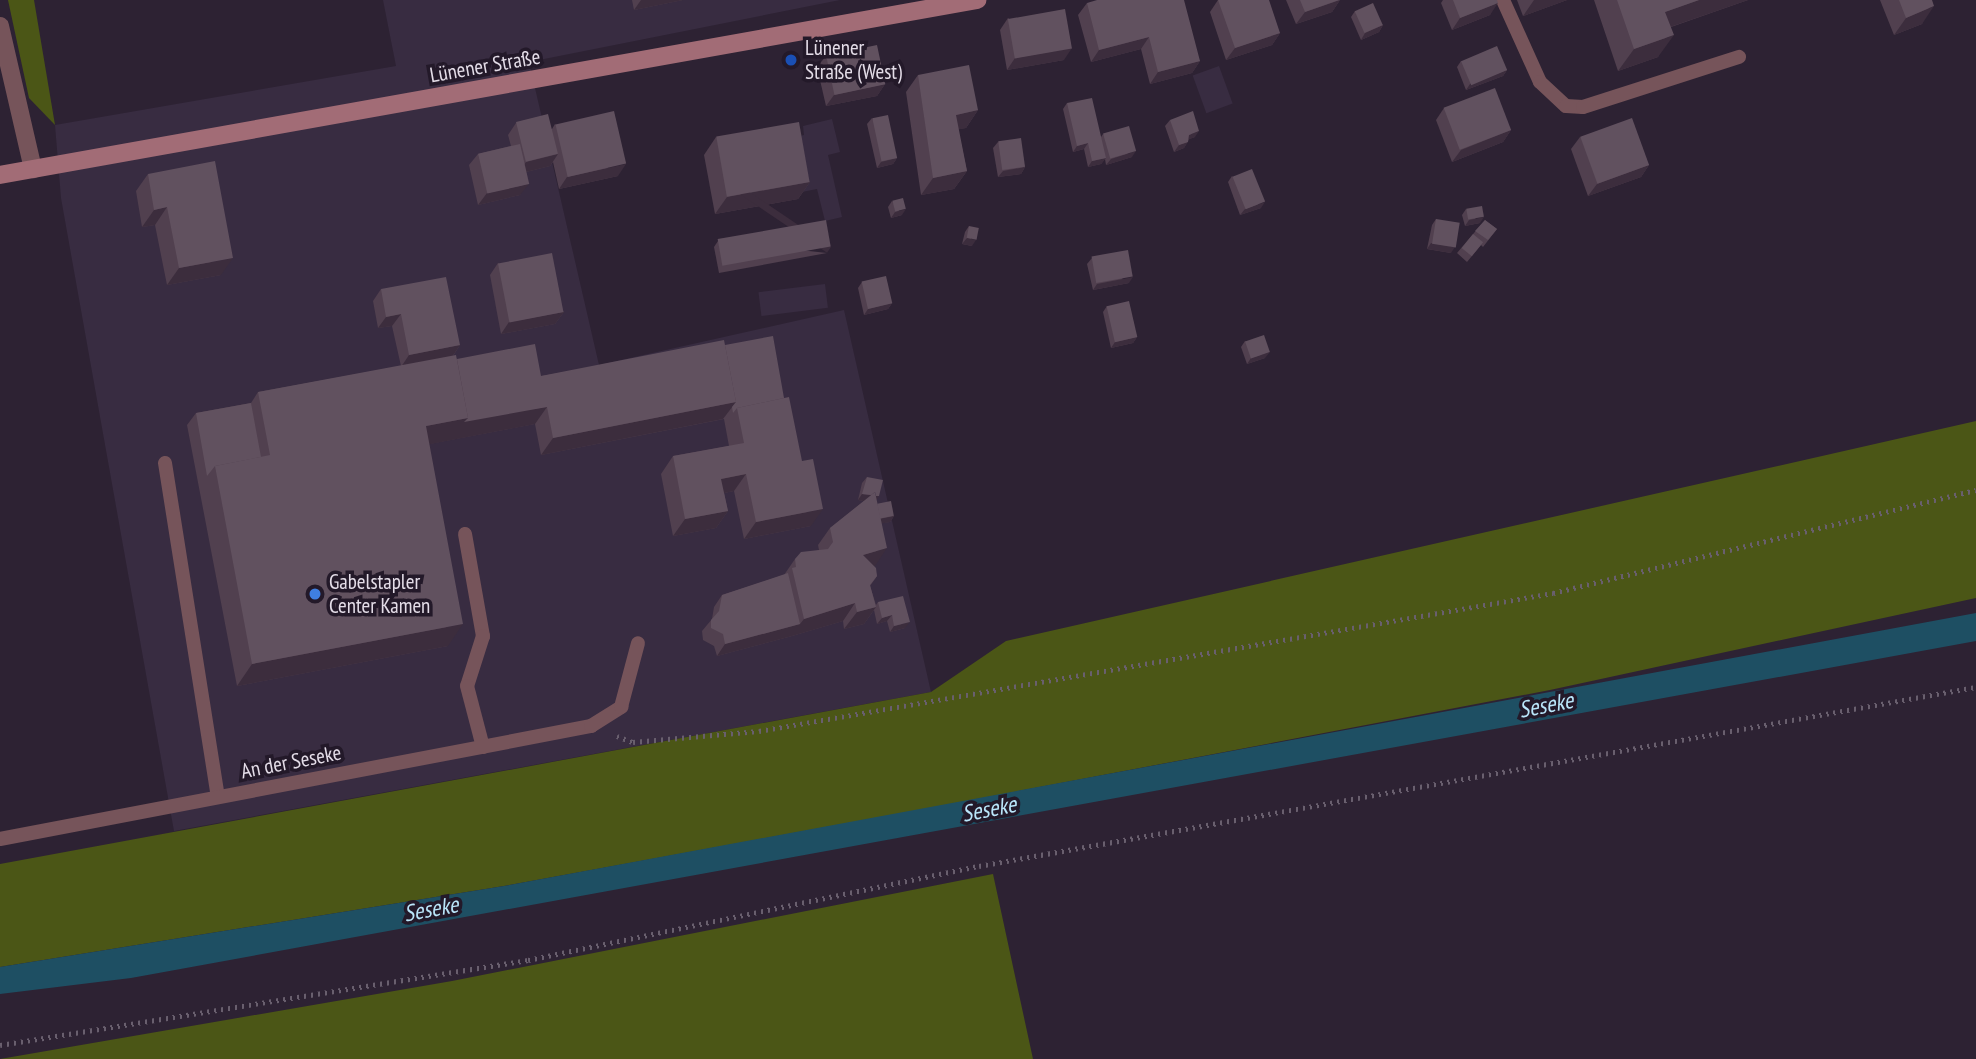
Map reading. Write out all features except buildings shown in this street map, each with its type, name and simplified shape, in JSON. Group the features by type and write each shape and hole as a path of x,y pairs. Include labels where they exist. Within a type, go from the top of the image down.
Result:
{"main road":[{"name":"Lünener Straße","path":"0,175 977,0"}],"street":[{"path":"0,26 33,169"}],"lane":[{"path":"1503,0 1540,82 1566,106 1584,107 1739,57"},
{"path":"165,463 218,797"},
{"path":"465,534 483,636 467,686 482,747"},
{"path":"591,726 621,708 638,643"},
{"name":"An der Seseke","path":"0,839 591,726"}],"path":[{"path":"591,726 633,742 773,729 1553,593 1976,490"},
{"path":"0,1045 528,960 979,866 1976,687"}],"shaded area":[{"path":"383,0 840,0 529,62 599,365 844,310 931,692 174,831 61,198 55,125 396,66"},
{"path":"1219,66 1233,104 1206,113 1193,76"},
{"path":"832,119 840,152 828,155 842,217 825,221 817,189 797,193 787,139 804,135 803,126"},
{"path":"825,284 828,308 761,316 758,292"}],"green space":[{"path":"8,0 34,0 55,125 29,98"},
{"path":"1976,421 1976,598 1550,690 914,811 504,886 0,967 0,864 931,692 1006,641"},
{"path":"993,874 1033,1059 0,1059 452,981"}],"water":[{"name":"Seseke","path":"1976,613 1976,641 131,978 0,994 0,967 504,886"}],"place":[{"name":"Lünener Straße (West)","path":"791,60"},
{"name":"Gabelstapler Center Kamen","path":"315,594"}]}
